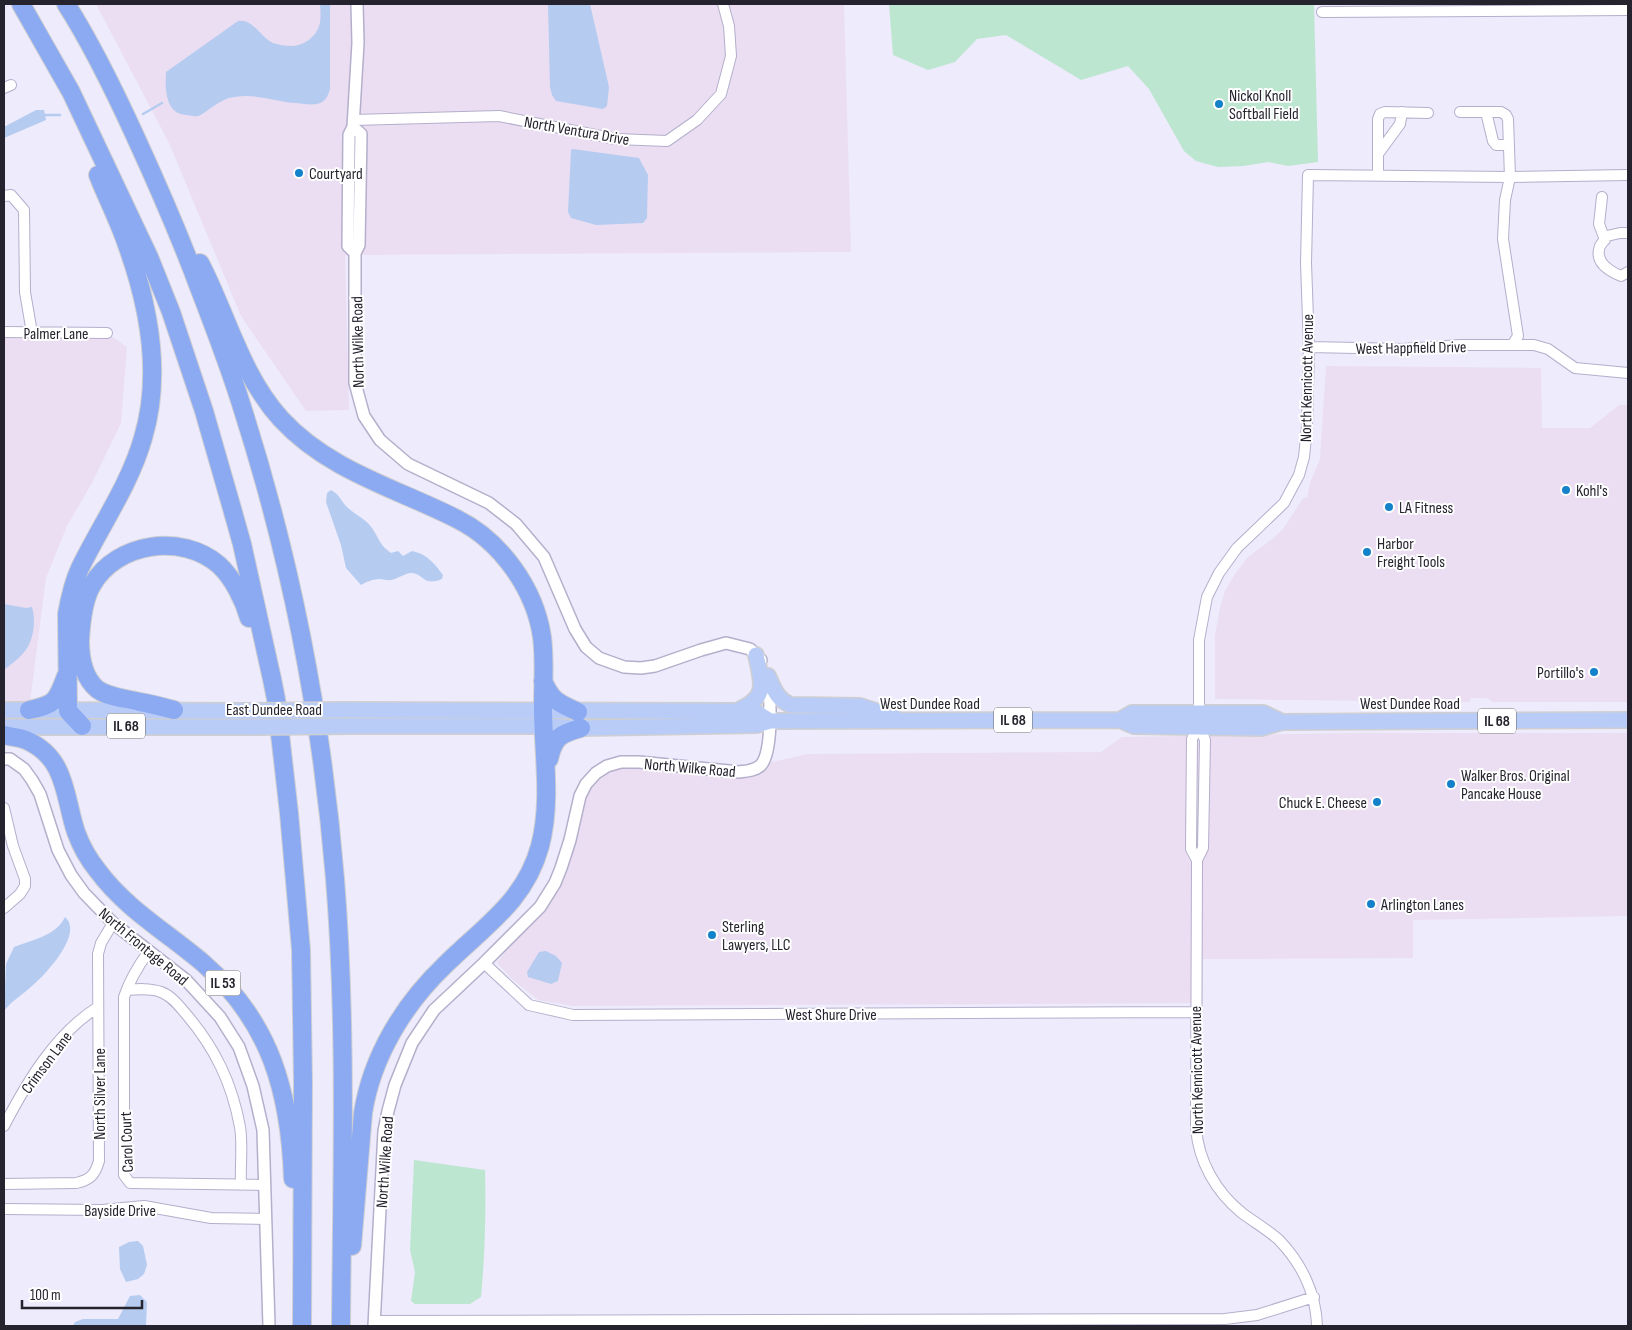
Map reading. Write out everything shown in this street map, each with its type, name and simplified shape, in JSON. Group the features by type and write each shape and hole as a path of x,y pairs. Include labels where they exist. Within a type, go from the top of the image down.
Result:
{"highway":[{"path":"20,4 71,92 145,249 171,312 204,411 235,521 272,679 290,812 301,950 303,1082 302,1319"},
{"path":"66,4 102,67 161,192 189,260 241,404 258,461 297,614 318,734 332,853 338,942 342,1079 343,1326"},
{"path":"58,70 63,91 127,244 139,282 151,333 152,380 150,411 143,439 135,461 74,580 67,614 68,710 82,726"},
{"path":"161,192 212,286 244,361 259,390 281,419 322,454 339,465 459,520 481,535 502,554 516,571 529,595 542,635 543,719 547,767 544,826 535,863 526,882 512,901 495,920 444,966 420,992 386,1042 376,1064 365,1098 363,1113 343,1326"},
{"path":"174,710 106,695 92,683 83,666 80,650 81,624 91,586 109,566 120,557 132,551 156,546 184,548 199,552 219,566 236,589 247,611 254,637 272,679"},
{"path":"29,710 46,707 51,704 61,691 68,669"},
{"path":"543,680 552,699 580,720 555,740 547,767"},
{"name":"IL 53","path":"4,735 25,740 38,747 58,767 76,832 86,853 98,871 117,894 204,963 221,980 255,1023 267,1046 284,1094 288,1124 292,1176 293,1251 302,1319"}],"main road":[{"path":"737,711 755,701 761,687 756,655"},
{"path":"768,676 777,695 784,702 791,705 860,706 907,721"},
{"name":"East Dundee Road","path":"4,710 342,710 543,719"},
{"name":"West Dundee Road","path":"580,720 737,711 757,713 770,721"},
{"name":"West Dundee Road","path":"543,719 757,725 770,721 1120,720 1132,713 1199,720 1263,713 1282,722 1628,720"},
{"name":"East Dundee Road","path":"4,727 349,726 543,719"}],"street":[{"name":"North Wilke Road","path":"357,4 358,43 354,124 349,135 348,246 355,253 355,384 364,416 380,440 408,464 489,503 516,524 544,557 575,629 586,647 599,658 624,668 632,668 655,666 726,643 750,649 764,663 768,676 770,721 766,757 759,767 749,771 739,772 639,762 621,762 608,766 596,773 586,784 580,796 570,840 561,868 548,894 530,918 434,1010 412,1043 395,1085 384,1131 374,1323"},
{"name":"North Ventura Drive","path":"354,124 499,116 616,139 667,141 697,120 721,94 731,56 729,26 723,4"},
{"path":"1322,12 1376,7 1628,10"},
{"path":"1428,113 1385,112 1380,114 1378,119 1378,176 1628,175"},
{"path":"1378,154 1400,124 1402,112"},
{"path":"1460,112 1501,112 1508,119 1510,176 1505,200 1503,239 1518,336 1512,345"},
{"path":"1486,112 1493,141 1496,145 1509,145"},
{"name":"North Kennicott Avenue","path":"1317,1326 1314,1297 1293,1256 1276,1238 1242,1213 1226,1198 1204,1163 1197,1140 1195,1012 1197,860 1191,849 1192,739 1199,720 1199,640 1207,597 1219,573 1237,548 1284,503 1299,475 1304,458 1309,347 1306,263 1308,175 1378,176"},
{"path":"7,196 24,210 24,292 32,333"},
{"path":"1602,197 1599,224 1604,240"},
{"path":"1628,233 1607,236 1600,246 1599,254 1602,263 1609,271 1621,276 1628,272"},
{"name":"Palmer Lane","path":"4,332 107,333"},
{"name":"West Happfield Drive","path":"1309,347 1402,349 1461,345 1534,344 1548,349 1575,368 1628,373"},
{"name":"North Frontage Road","path":"4,759 10,759 24,769 32,780 40,794 58,850 71,875 84,893 113,923 186,980 220,1017 239,1047 253,1086 263,1130 269,1326"},
{"path":"4,808 13,846 25,879 25,886 20,894 4,908"},
{"name":"North Silver Lane","path":"4,1184 76,1183 86,1181 96,1173 99,1161 98,954 100,943 113,923"},
{"name":"Carol Court","path":"149,951 135,970 124,997 124,1175 130,1183 265,1185"},
{"name":"West Shure Drive","path":"484,963 529,1005 573,1015 1195,1012"},
{"path":"126,990 148,989 162,992 174,1000 199,1029 219,1059 232,1097 240,1129 240,1185"},
{"name":"Crimson Lane","path":"4,1126 24,1089 58,1042 81,1018 98,1007"},
{"name":"Bayside Drive","path":"4,1209 102,1210 144,1206 212,1218 265,1219"},
{"path":"374,1323 1225,1319 1257,1315 1314,1297"}],"shaded area":[{"path":"96,4 844,4 851,252 345,255 349,410 306,411 241,316 169,143"},
{"path":"4,332 107,333 127,347 121,423 92,483 67,526 46,578 29,710 4,710"},
{"path":"1326,366 1541,368 1542,428 1590,428 1619,405 1628,405 1628,702 1493,702 1487,698 1471,698 1469,702 1215,699 1215,636 1225,591 1248,557 1283,529 1304,497 1307,498 1310,483 1320,459"},
{"path":"1351,733 1628,733 1628,916 1413,920 1413,958 1203,959 1203,1003 573,1006 538,1000 512,979 497,963 509,947 545,909 568,865 584,798 595,781 611,769 651,768 750,777 772,762 808,754 1101,752 1122,737"}],"green space":[{"path":"889,4 1314,4 1318,162 1288,166 1269,162 1218,167 1196,161 1184,151 1149,89 1128,66 1081,80 1006,35 977,39 955,62 928,70 893,55"},
{"path":"414,1160 485,1170 485,1234 481,1297 470,1304 415,1304 411,1301 415,1272 410,1250"}],"water":[{"path":"320,4 330,4 330,89 322,102 308,104 243,96 224,100 197,116 179,114 170,105 166,92 166,72 238,21 248,22 253,25 273,43 285,46 297,45 308,40 317,31 320,19"},
{"path":"548,4 590,4 609,87 607,106 603,109 556,101 552,95 550,87"},
{"path":"36,110 44,110 46,120 4,138 4,127"},
{"path":"571,150 639,158 648,175 647,218 643,223 596,225 571,218 568,212"},
{"path":"331,490 350,510 370,525 387,550 391,553 398,551 403,556 412,551 422,554 443,575 442,579 427,581 419,575 410,573 393,579 380,579 361,585 346,568 341,545 326,502 327,493"},
{"path":"4,604 26,608 32,607 34,624 28,646 21,656 4,670"},
{"path":"65,917 70,924 70,933 61,953 39,980 4,1011 6,964 14,947 50,933 56,929"},
{"path":"546,951 556,956 562,963 558,981 551,984 528,977 527,972 539,952"},
{"path":"138,1241 143,1246 147,1265 144,1274 138,1279 126,1282 120,1269 119,1247 129,1242"},
{"path":"140,1295 147,1302 146,1326 73,1326 75,1322 83,1319 118,1319 130,1296"}],"waterway":[{"path":"143,114 162,103"},
{"path":"45,115 60,115"}],"place":[{"name":"Nickol Knoll Softball Field","path":"1219,104"},
{"name":"Courtyard","path":"299,173"},
{"name":"Kohl's","path":"1566,490"},
{"name":"LA Fitness","path":"1389,507"},
{"name":"Harbor Freight Tools","path":"1367,552"},
{"name":"Portillo's","path":"1594,672"},
{"name":"Walker Bros. Original Pancake House","path":"1451,784"},
{"name":"Chuck E. Cheese","path":"1377,802"},
{"name":"Arlington Lanes","path":"1371,904"},
{"name":"Sterling Lawyers, LLC","path":"712,935"}]}
